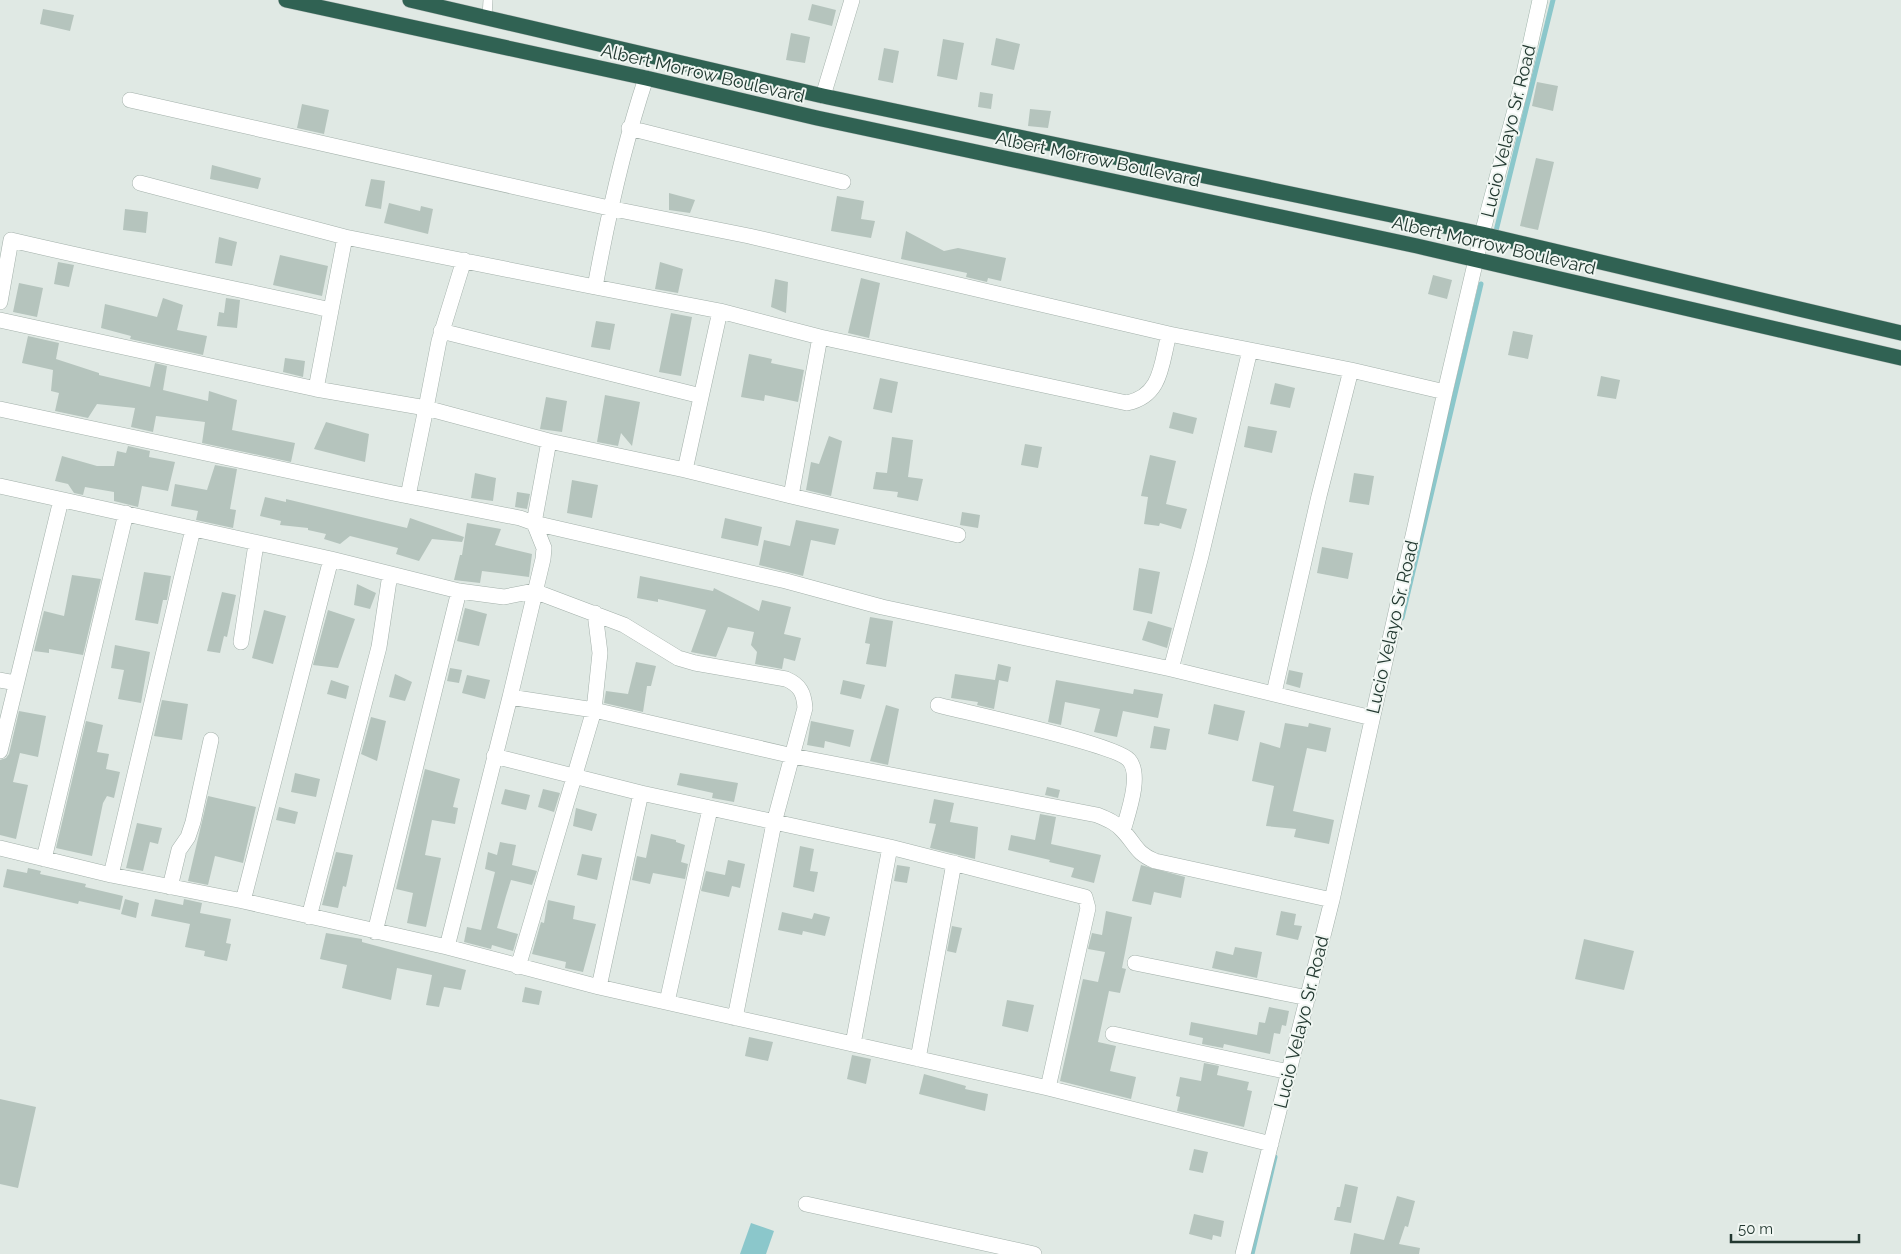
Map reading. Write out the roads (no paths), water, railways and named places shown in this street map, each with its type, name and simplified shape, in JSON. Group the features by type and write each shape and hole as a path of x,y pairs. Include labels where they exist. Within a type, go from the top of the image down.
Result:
{"highway":[{"name":"Albert Morrow Boulevard","path":"286,0 646,78 826,120 1476,259 1901,358"},
{"name":"Albert Morrow Boulevard","path":"418,1 823,96 1482,234 1901,333"}],"street":[{"path":"823,96 852,0"},
{"name":"Lucio Velayo Sr. Road","path":"1243,1254 1332,900 1445,392 1482,234 1520,91 1540,0"},
{"path":"595,287 610,208 629,128 646,78"},
{"path":"130,100 610,208 749,236 1168,334 1351,370 1445,392"},
{"path":"629,128 843,182"},
{"path":"140,183 345,237 720,311 820,336 1127,403 1139,400 1153,389 1168,334"},
{"path":"316,389 345,237"},
{"path":"0,302 5,239 124,267 209,282 332,310"},
{"path":"408,496 442,331 464,260"},
{"path":"685,470 720,311"},
{"path":"0,320 316,389 426,408 549,441 685,470 958,535"},
{"path":"442,331 701,396"},
{"path":"791,496 820,336"},
{"path":"1171,669 1201,556 1250,350"},
{"path":"1274,693 1323,479 1351,370"},
{"path":"0,409 534,523 786,581 882,607 1171,669 1372,718"},
{"path":"447,947 510,696 544,548 534,523 549,441"},
{"path":"0,486 126,513 256,544 331,559 459,591 504,596 534,591 624,624 678,658 695,663 786,679 796,683 802,691 805,708 774,823 735,1018"},
{"path":"0,751 61,500"},
{"path":"44,859 126,513"},
{"path":"111,875 193,529"},
{"path":"241,642 256,544"},
{"path":"244,901 331,559"},
{"path":"308,917 379,647 390,574"},
{"path":"375,932 459,591"},
{"path":"518,967 594,710 600,654 595,613"},
{"path":"0,680 16,684"},
{"path":"510,696 594,710 793,756 1097,815 1113,822 1123,831 1134,847 1144,856 1155,861 1332,900"},
{"path":"938,705 1082,741 1120,753 1130,760 1134,771 1135,784 1123,831"},
{"path":"170,887 179,850 188,837 193,822 210,740"},
{"path":"494,756 641,793 890,847 1080,894 1088,901 1088,908 1048,1088"},
{"path":"599,987 641,793"},
{"path":"667,1002 710,808"},
{"path":"853,1044 890,847"},
{"path":"0,848 111,875 244,901 447,947 599,987 1048,1088 1271,1144"},
{"path":"918,1059 954,863"},
{"path":"1135,963 1308,998"},
{"path":"1113,1034 1289,1072"},
{"path":"806,1204 1034,1254"}],"lane":[{"path":"488,0 488,17"}],"water":[{"path":"751,1223 774,1231 766,1254 740,1254"}],"waterway":[{"path":"1495,235 1553,0"},
{"path":"1402,618 1481,284"},
{"path":"1252,1254 1275,1157"}]}
